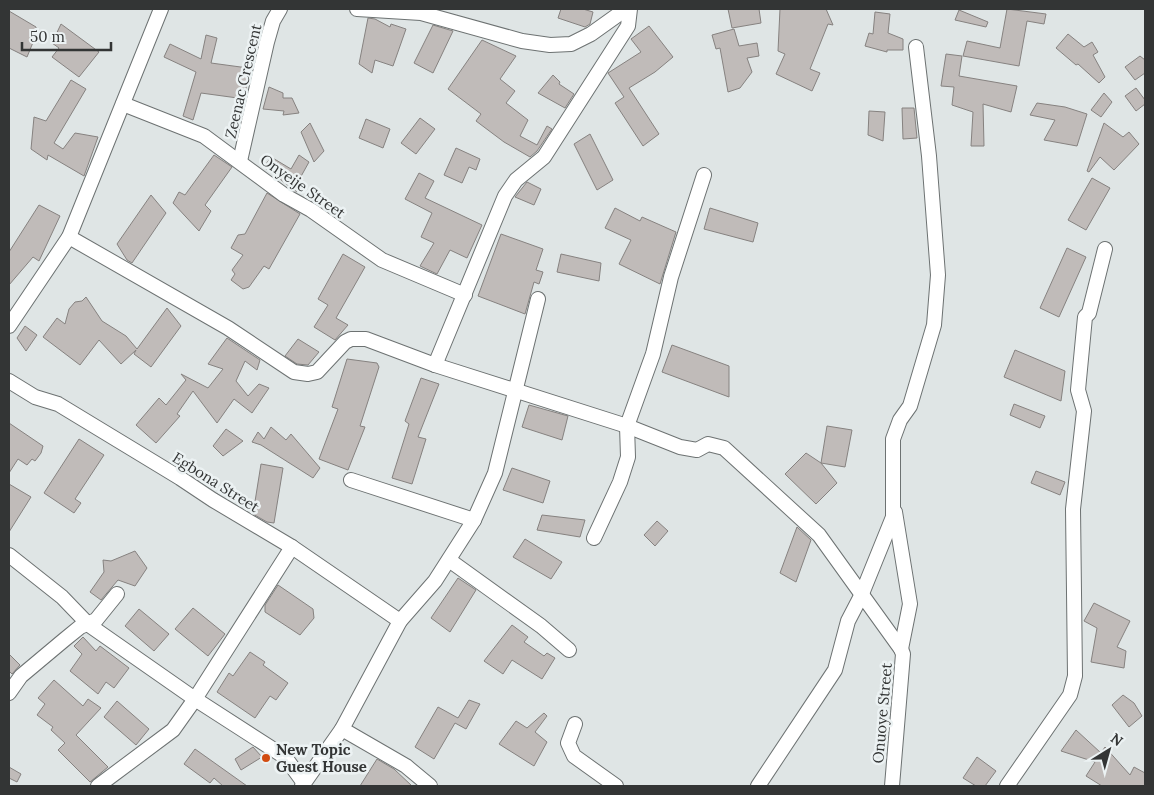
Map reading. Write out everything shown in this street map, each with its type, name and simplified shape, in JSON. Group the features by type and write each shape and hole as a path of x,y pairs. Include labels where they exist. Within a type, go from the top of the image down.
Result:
{"street":[{"path":"9,326 69,237 161,9"},
{"name":"Zeenac Crescent","path":"240,161 267,42 273,21 280,9"},
{"path":"357,9 421,13 522,41 550,45 571,44 591,34 628,9"},
{"path":"436,365 505,196 516,180 544,157 628,26 628,9"},
{"path":"758,786 835,670 848,621 861,596 893,517 893,440 900,420 910,406 934,325 938,275 929,156 916,47"},
{"name":"Onyeije Street","path":"123,104 194,131 240,161 284,196 322,217 382,260 465,295"},
{"path":"594,538 620,482 628,457 626,426 653,354 670,277 704,175"},
{"name":"Onuoye Street","path":"69,237 228,328 294,372 308,374 317,372 351,339 366,339 436,365 626,426 680,447 698,450 708,444 724,448 819,535 861,596 901,649 903,654 892,786"},
{"path":"1007,786 1070,695 1075,676 1073,509 1084,411 1078,390 1079,370 1085,316 1089,313 1105,249"},
{"path":"9,555 62,597 89,625 195,699 285,757 303,785 342,729 400,621 435,581 474,520 495,473 538,299"},
{"name":"Egbona Street","path":"9,381 35,397 58,404 292,547 400,621"},
{"path":"352,480 474,520"},
{"path":"892,493 910,604 901,649"},
{"path":"98,786 173,730 195,699 292,547"},
{"path":"450,560 541,626 569,650"},
{"path":"9,693 21,676 80,627 89,625 96,620 117,594"},
{"path":"575,724 568,743 574,756 616,786"},
{"path":"342,729 406,766 430,786"}],"building":[{"path":"561,9 583,9 593,12 590,24 585,27 558,18"},
{"path":"728,9 759,9 761,23 732,28"},
{"path":"780,9 826,9 833,25 828,24 810,69 820,73 812,91 776,74 785,54 778,51"},
{"path":"1007,9 1046,14 1044,24 1027,21 1019,66 963,56 967,41 1000,48"},
{"path":"959,10 988,22 986,27 955,20"},
{"path":"9,11 36,27 36,35 27,57 9,48"},
{"path":"875,12 890,14 888,33 903,39 903,50 887,50 887,52 865,46 869,33 873,34"},
{"path":"368,18 375,19 390,27 391,24 406,29 393,66 375,60 372,73 359,64"},
{"path":"61,24 99,52 79,77 52,57 59,48 52,43"},
{"path":"433,25 453,31 433,73 414,63"},
{"path":"649,26 673,57 655,72 629,88 659,134 643,146 615,103 624,97 608,73 641,52 631,39"},
{"path":"734,29 739,46 757,43 759,56 747,58 752,72 740,88 728,92 720,48 716,49 712,35"},
{"path":"1068,34 1084,47 1092,42 1098,52 1093,55 1105,77 1099,83 1056,48"},
{"path":"206,35 217,38 211,63 248,68 245,99 201,93 193,120 183,116 196,72 164,57 170,44 201,59"},
{"path":"482,40 516,56 500,79 515,91 506,103 528,120 520,136 537,145 547,126 552,129 537,151 530,157 504,142 476,121 481,114 448,89"},
{"path":"946,54 962,56 959,76 1017,86 1011,112 983,104 984,146 971,146 973,112 952,105 954,87 941,86"},
{"path":"1140,56 1145,60 1145,73 1135,80 1125,67"},
{"path":"553,75 560,82 559,84 574,94 565,108 538,93"},
{"path":"71,80 86,89 54,143 63,149 75,133 98,137 84,176 48,155 47,160 31,149 34,117 46,121"},
{"path":"269,87 283,93 283,98 292,98 299,113 283,115 284,111 263,109"},
{"path":"1136,88 1145,100 1145,104 1136,111 1125,96"},
{"path":"1104,93 1112,102 1101,117 1091,110"},
{"path":"1037,103 1065,107 1087,114 1077,146 1044,140 1055,120 1030,115"},
{"path":"902,108 914,108 917,138 903,139"},
{"path":"869,111 885,112 883,141 868,135"},
{"path":"420,118 435,129 416,154 401,143"},
{"path":"366,119 390,129 383,148 359,138"},
{"path":"310,123 324,151 314,162 301,132"},
{"path":"1104,123 1123,137 1129,132 1139,144 1114,170 1100,157 1089,172 1087,171"},
{"path":"590,134 613,180 597,190 574,144"},
{"path":"456,148 480,159 476,170 469,167 462,183 444,175"},
{"path":"214,155 232,167 205,205 211,211 199,231 173,203 179,192 185,195"},
{"path":"299,155 309,162 299,180 303,183 297,192 264,167 271,157 291,169"},
{"path":"419,173 434,181 425,198 482,225 467,258 450,250 437,274 420,266 434,243 421,237 432,213 405,199"},
{"path":"1092,178 1110,188 1086,230 1068,220"},
{"path":"527,182 541,189 534,205 515,197"},
{"path":"267,193 300,214 269,269 264,266 249,287 243,289 231,280 235,274 232,270 243,255 231,248 238,235 245,234"},
{"path":"151,195 166,213 132,263 127,260 117,244"},
{"path":"39,205 60,216 39,261 33,257 9,285 9,252"},
{"path":"615,208 640,221 642,217 676,232 660,284 619,264 631,240 605,228"},
{"path":"710,208 758,223 753,242 704,229"},
{"path":"501,234 543,249 536,270 543,272 539,284 534,282 525,314 478,296"},
{"path":"1067,248 1086,257 1059,317 1040,308"},
{"path":"343,254 365,267 336,318 348,325 335,340 314,327 328,305 318,299"},
{"path":"561,254 601,263 599,281 557,272"},
{"path":"86,297 102,321 126,336 137,349 167,308 181,326 151,367 134,354 136,350 121,364 99,340 80,365 43,337 57,318 65,324 69,309 75,302 82,301"},
{"path":"25,326 37,335 26,351 17,338"},
{"path":"227,338 260,360 257,370 245,361 236,381 248,396 259,384 269,388 252,413 234,399 217,423 193,391 177,414 180,416 156,443 136,425 159,398 166,405 186,380 181,374 208,388 223,369 208,364"},
{"path":"298,339 319,352 308,365 297,364 285,356"},
{"path":"672,345 729,366 729,397 662,372"},
{"path":"1015,350 1065,371 1061,401 1004,377"},
{"path":"347,359 377,363 379,367 360,426 365,427 348,470 319,459 338,409 332,407"},
{"path":"421,378 439,384 418,437 426,439 412,484 392,478 409,424 405,421"},
{"path":"1014,404 1045,416 1040,428 1010,415"},
{"path":"529,405 568,416 562,440 522,427"},
{"path":"9,423 43,446 41,453 35,461 32,459 27,465 18,459 9,473"},
{"path":"827,426 852,430 845,467 821,463"},
{"path":"271,427 286,440 291,434 320,468 313,478 261,445 252,442 258,432 264,439"},
{"path":"226,429 243,441 223,456 213,446"},
{"path":"79,439 104,455 75,499 81,503 74,513 44,493"},
{"path":"806,453 821,463 837,483 816,504 785,474"},
{"path":"261,464 283,468 274,523 267,522 253,514"},
{"path":"512,468 550,481 543,503 503,490"},
{"path":"1036,471 1065,482 1060,495 1031,483"},
{"path":"9,484 31,497 9,532"},
{"path":"542,515 585,520 580,537 537,530"},
{"path":"657,521 668,531 655,546 644,535"},
{"path":"797,527 811,540 796,582 780,573"},
{"path":"525,539 562,562 551,579 513,557"},
{"path":"135,551 147,568 135,586 118,580 101,600 90,592 104,572 103,560 111,561"},
{"path":"458,578 476,590 450,632 431,618"},
{"path":"278,585 313,609 314,618 300,635 265,612 265,605"},
{"path":"1094,603 1130,621 1117,647 1126,651 1124,668 1091,662 1097,628 1084,621"},
{"path":"193,608 225,634 208,656 175,629"},
{"path":"139,609 169,634 154,651 125,626"},
{"path":"512,625 528,637 524,642 544,656 547,653 555,658 542,679 512,660 503,674 484,661"},
{"path":"83,637 96,651 100,646 129,668 114,688 106,682 98,694 70,671 82,654 74,646"},
{"path":"250,652 265,662 263,665 288,683 276,700 270,696 255,718 217,692 229,673 233,676"},
{"path":"9,654 20,665 12,674 9,671"},
{"path":"54,680 83,706 88,699 101,708 76,735 108,767 90,782 58,750 65,743 51,730 53,727 37,715 45,704 38,698"},
{"path":"1123,695 1134,703 1142,716 1129,727 1112,705"},
{"path":"469,700 480,704 466,729 455,723 434,759 415,747 438,707 458,718"},
{"path":"117,701 149,729 136,745 104,717"},
{"path":"544,713 547,716 535,732 547,742 534,766 499,744 516,721 527,728"},
{"path":"1076,730 1101,753 1105,747 1130,775 1134,767 1145,773 1145,786 1102,786 1086,776 1095,762 1061,751"},
{"path":"253,747 262,757 241,770 235,759"},
{"path":"195,749 247,786 223,786 214,778 210,783 184,764"},
{"path":"977,757 996,771 985,786 976,786 963,778"},
{"path":"377,759 394,769 412,786 360,786"},
{"path":"9,767 21,774 17,782 9,778"}],"place":[{"name":"New Topic Guest House","path":"266,758"}]}
